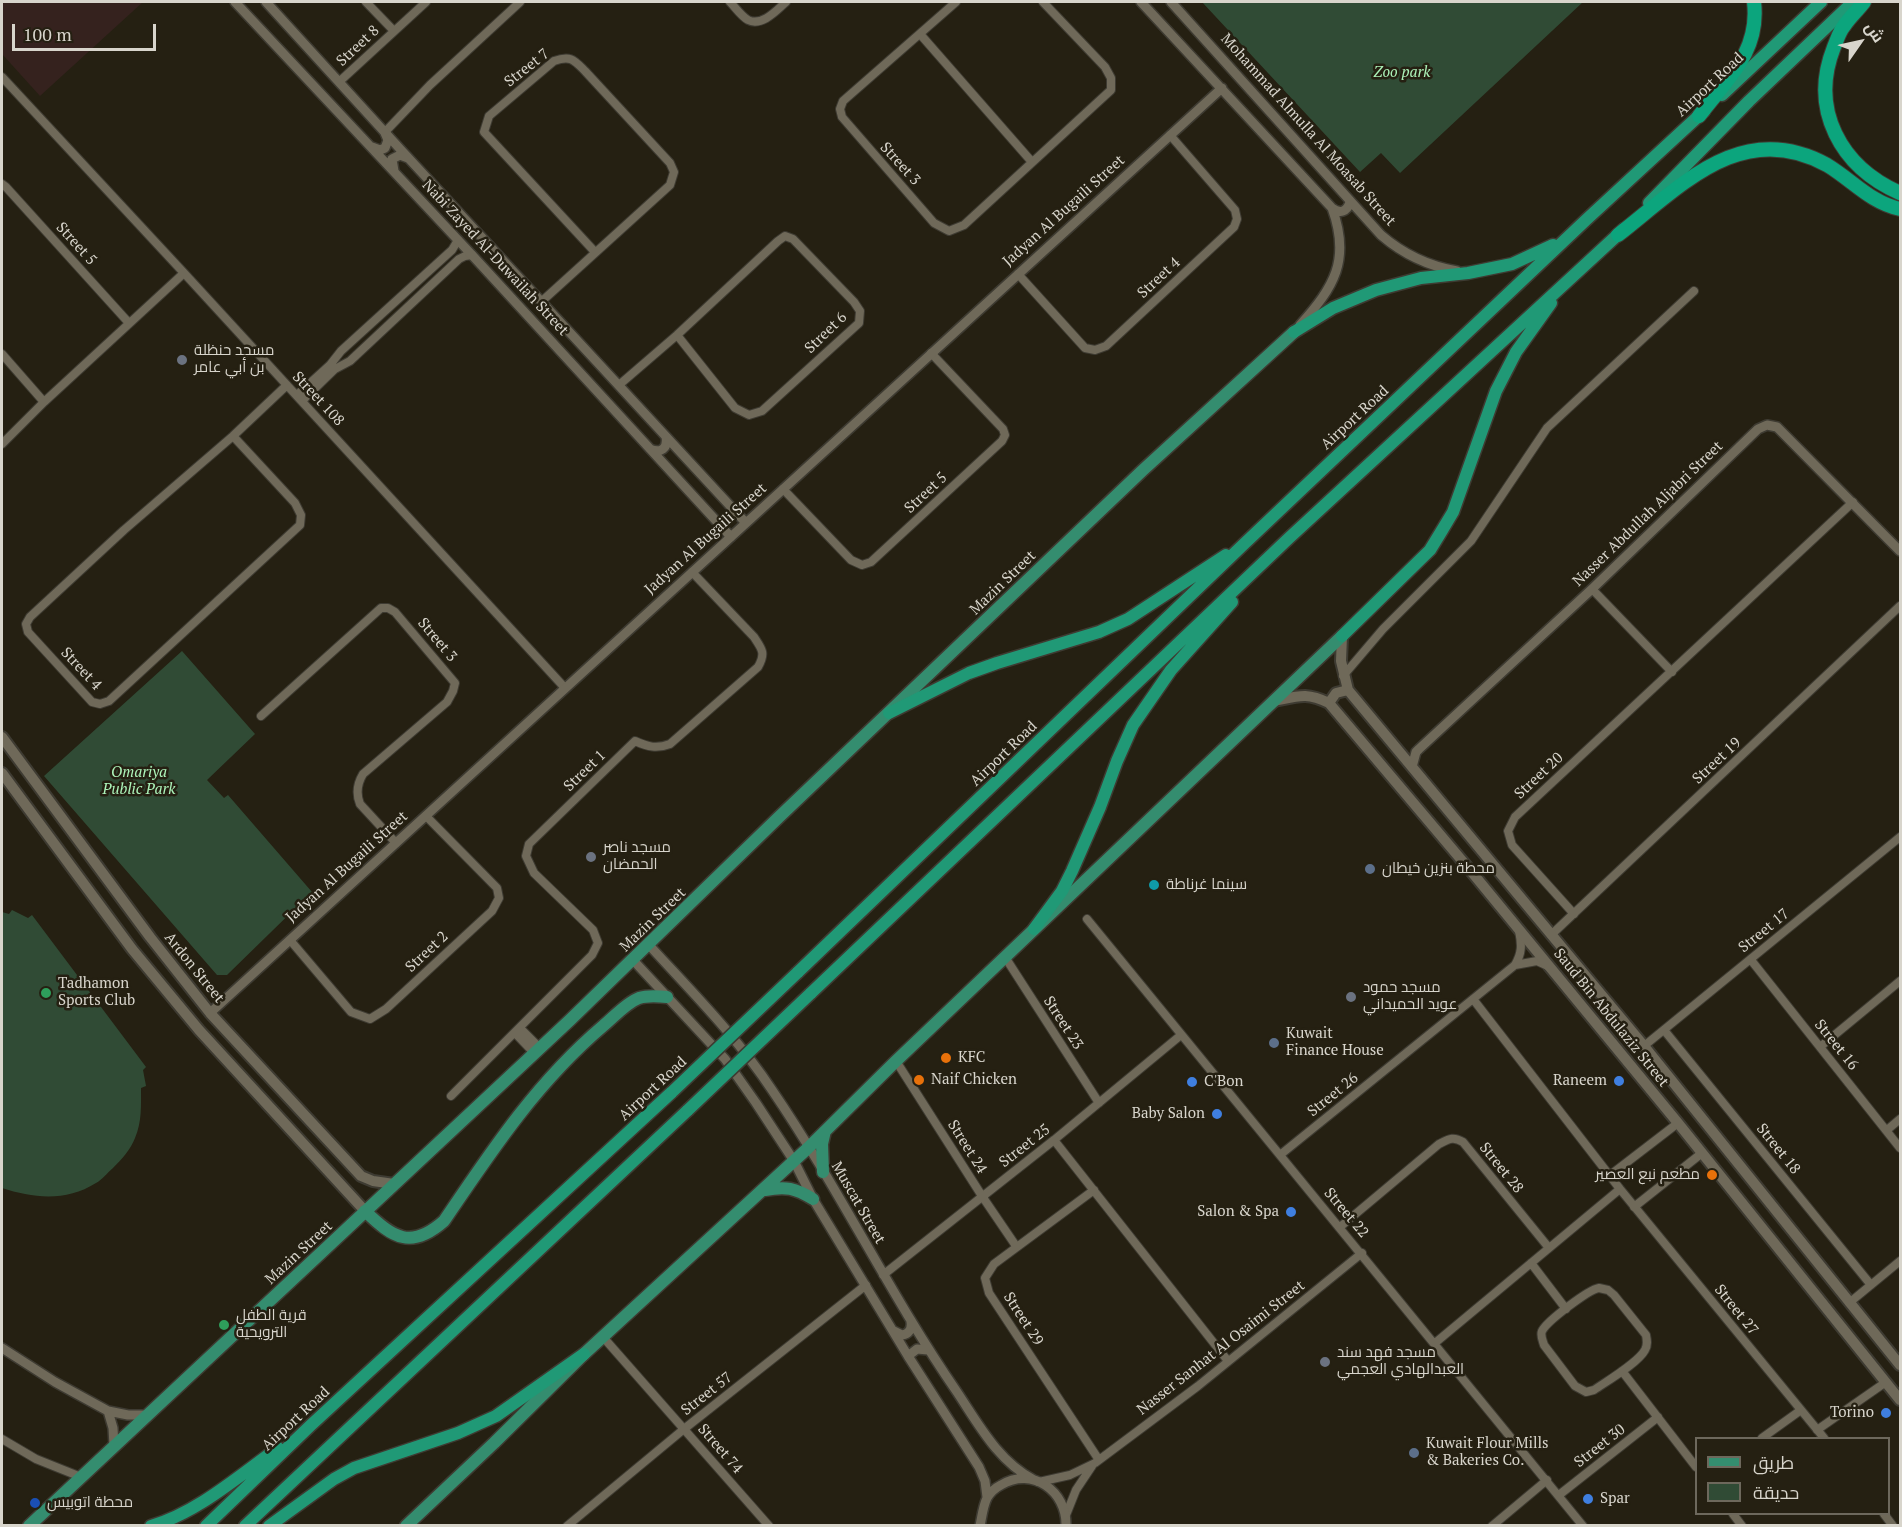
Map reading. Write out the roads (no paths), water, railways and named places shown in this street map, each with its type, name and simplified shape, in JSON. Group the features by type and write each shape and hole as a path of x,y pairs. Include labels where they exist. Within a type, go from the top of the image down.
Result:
{"highway":[{"path":"1699,116 1739,65 1747,51 1754,32 1754,2"},
{"name":"Airport Road","path":"206,1526 311,1425 672,1092 1245,543 1587,219 1821,2"},
{"path":"245,1526 688,1110 1289,538 1618,235 1749,101 1853,2"},
{"path":"1864,2 1843,27 1829,60 1826,102 1831,124 1850,158 1865,173 1884,186 1900,193"},
{"path":"1618,235 1703,169 1724,158 1764,149 1786,150 1813,159 1828,166 1874,200 1900,209"},
{"path":"1293,332 1333,308 1376,290 1421,278 1468,273 1512,264 1552,246 1587,219"},
{"path":"1342,636 1430,550 1453,512 1496,392 1516,352 1568,280"},
{"path":"1034,929 1067,881 1100,807 1125,742 1142,710 1171,670 1289,538"},
{"path":"889,713 978,670 1098,632 1128,619 1245,543"},
{"path":"269,1526 334,1479 354,1468 458,1433 496,1416 584,1354"},
{"path":"151,1526 199,1503 311,1425"}],"main road":[{"name":"Mazin Street","path":"29,1526 538,1051 779,817 1160,455 1293,332"},
{"name":"Saud Bin Abdulaziz Street","path":"1342,636 1341,661 1348,690 1644,1046 1900,1365"},
{"path":"406,1526 584,1354 764,1190 1342,636"},
{"path":"1274,701 1314,696 1329,703 1336,693 1348,690"},
{"name":"Saud Bin Abdulaziz Street","path":"1329,703 1457,854 1678,1123 1900,1400"},
{"path":"2,755 6,747 3,739"},
{"name":"Ardon Street","path":"3,739 150,937 210,1013 361,1176 373,1181 394,1184"},
{"path":"2,773 132,949 199,1030 365,1211 386,1231 405,1238 431,1232 444,1221 508,1127 569,1057 639,998 667,997"},
{"path":"1457,854 1463,856 1469,854 1474,843"},
{"path":"1475,876 1479,865 1490,862"},
{"path":"132,949 138,939 144,936 150,937"},
{"path":"258,1096 271,1089 273,1080"},
{"path":"823,1172 822,1144 825,1130"},
{"path":"1720,1175 1726,1178 1732,1177 1740,1166"},
{"path":"1737,1196 1738,1189 1742,1185 1754,1184"},
{"path":"764,1190 781,1187 798,1190 813,1198"}],"street":[{"name":"Nabi Zayed Al-Duwailah Street","path":"236,2 731,537"},
{"name":"Nabi Zayed Al-Duwailah Street","path":"266,2 746,523"},
{"name":"Street 8","path":"366,2 394,31"},
{"name":"Street 8","path":"340,81 426,2"},
{"path":"372,147 380,150 385,148 388,140 385,132 430,85 520,2"},
{"path":"730,2 746,19 756,22 772,15 786,2"},
{"name":"Street 3","path":"956,2 843,101 840,109 842,117 864,145 934,223 949,231 964,225 1111,90 1111,78 1105,67 1043,2"},
{"path":"1142,2 1332,208 1337,212 1343,212 1348,208 1350,202"},
{"name":"Mohammad Almulla Al Moasab Street","path":"1171,2 1381,235 1394,246 1415,258 1442,268 1468,273"},
{"path":"920,34 1032,162"},
{"name":"Street 7","path":"542,302 670,185 674,172 670,163 585,71 574,60 564,58 554,61 489,116 484,132 595,252"},
{"name":"Street 108","path":"2,76 566,688"},
{"name":"Jadyan Al Bugaili Street","path":"210,1013 1222,88"},
{"name":"Street 4","path":"1018,274 1084,348 1095,350 1106,346 1234,227 1238,219 1235,210 1170,135"},
{"path":"395,172 391,163 392,159 400,155 408,158"},
{"name":"Street 5","path":"2,184 129,323"},
{"path":"1293,332 1323,299 1334,279 1339,261 1338,232 1332,208"},
{"name":"Street 6","path":"619,385 785,236 793,239 860,311 859,323 762,411 749,415 735,408 677,335"},
{"path":"299,398 341,351 452,250 458,240"},
{"path":"299,398 335,369 350,361 459,259 472,255"},
{"path":"2,444 44,402 184,273"},
{"path":"426,273 435,282"},
{"path":"1343,676 1383,629 1471,541 1547,428 1694,291"},
{"path":"341,351 350,361"},
{"name":"Street 5","path":"783,489 851,560 862,566 871,562 1002,441 1005,435 1004,429 931,353"},
{"path":"2,354 44,402"},
{"name":"Street 4","path":"233,436 295,503 301,515 300,525 109,701 100,704 92,702 28,632 26,624 30,617 287,385"},
{"name":"Nasser Abdullah Aljabri Street","path":"1416,752 1592,589 1758,429 1767,425 1777,427 1854,502 1900,551"},
{"path":"650,449 661,451 667,442 666,436"},
{"path":"669,470 675,459 684,456"},
{"name":"Street 20","path":"1574,914 1512,845 1508,831 1515,817 1854,502"},
{"name":"Street 1","path":"451,1096 592,955 598,943 593,930 534,873 526,856 529,844 635,741 648,747 670,744 758,667 763,658 762,649 754,637 692,572"},
{"path":"1592,589 1672,672"},
{"name":"Street 19","path":"1551,935 1900,606"},
{"name":"Street 3","path":"261,716 381,608 388,608 395,612 455,683 447,702 363,774 359,781 357,797 360,804 396,843"},
{"path":"1401,754 1416,752 1412,767"},
{"name":"Street 2","path":"290,940 351,1012 370,1019 386,1009 492,910 499,898 497,888 426,816"},
{"name":"Street 17","path":"1644,1046 1900,837"},
{"name":"Street 22","path":"1087,919 1435,1342 1583,1526"},
{"path":"1515,965 1521,955 1522,944 1519,930"},
{"name":"Muscat Street","path":"649,945 741,1046 773,1090 928,1350 1001,1455 1019,1472 1054,1491 1060,1499 1066,1520"},
{"name":"Street 23","path":"1005,957 1099,1103"},
{"path":"633,960 725,1059 794,1161 813,1198 908,1356 979,1467 985,1481 987,1497 980,1526"},
{"name":"Street 16","path":"1750,960 1900,1148"},
{"path":"1515,965 1537,962 1548,966"},
{"name":"Street 26","path":"1280,1155 1515,965"},
{"path":"1820,1047 1900,981"},
{"name":"Street 27","path":"1473,999 1609,1176 1823,1437"},
{"path":"517,1030 538,1051"},
{"name":"Street 18","path":"1664,1030 1871,1285"},
{"name":"Street 25","path":"883,1275 1054,1140 1181,1035"},
{"name":"Street 24","path":"896,1061 1016,1246"},
{"path":"1887,1130 1900,1119"},
{"path":"1609,1176 1678,1123"},
{"name":"Street 28","path":"1340,1227 1439,1144 1455,1138 1463,1142 1549,1248"},
{"path":"1054,1140 1228,1361"},
{"path":"1634,1207 1702,1153"},
{"path":"1435,1342 1620,1189"},
{"name":"Street 29","path":"1094,1190 1016,1246 994,1264 986,1278 989,1293 1097,1462"},
{"name":"Nasser Sanhat Al Osaimi Street","path":"1037,1481 1070,1475 1097,1462 1198,1386 1362,1253"},
{"path":"1849,1303 1900,1261"},
{"path":"1531,1263 1566,1309"},
{"name":"Street 57","path":"567,1526 866,1286"},
{"path":"1592,1289 1608,1290 1646,1335 1646,1349 1622,1371 1594,1390 1586,1392 1575,1386 1544,1345 1542,1332 1546,1326 1592,1289"},
{"path":"894,1331 899,1335 905,1335 910,1331 911,1322"},
{"name":"Street 74","path":"603,1337 769,1526"},
{"path":"2,1348 55,1382 108,1411 128,1415 147,1415"},
{"path":"908,1356 916,1349 928,1350"},
{"path":"1622,1371 1695,1466"},
{"path":"1817,1430 1886,1382"},
{"path":"1763,1437 1801,1410"},
{"path":"108,1411 113,1428 114,1446"},
{"name":"Street 30","path":"1559,1495 1658,1417"},
{"path":"2,1439 36,1459 81,1477"},
{"name":"Nasser Sanhat Al Osaimi Street","path":"1066,1520 1076,1490 1097,1462"},
{"path":"987,1497 1005,1483 1019,1479 1037,1481"},
{"path":"1492,1526 1547,1480"}],"place":[{"name":"مسجد حنظلة بن أبي عامر","path":"182,360"},
{"name":"مسجد ناصر الحمضان","path":"591,857"},
{"name":"محطة بنزين خيطان","path":"1370,869"},
{"name":"سينما غرناطة","path":"1154,885"},
{"name":"Tadhamon Sports Club","path":"46,993"},
{"name":"مسجد حمود عويد الحميداني","path":"1351,997"},
{"name":"Kuwait Finance House","path":"1274,1043"},
{"name":"KFC","path":"946,1058"},
{"name":"Naif Chicken","path":"919,1080"},
{"name":"Raneem","path":"1619,1081"},
{"name":"C'Bon","path":"1192,1082"},
{"name":"Baby Salon","path":"1217,1114"},
{"name":"مطعم نبع العصير","path":"1712,1175"},
{"name":"Salon & Spa","path":"1291,1212"},
{"name":"قرية الطفل الترويحية","path":"224,1325"},
{"name":"مسجد فهد سند العبدالهادي العجمي","path":"1325,1362"},
{"name":"Torino","path":"1886,1413"},
{"name":"Kuwait Flour Mills & Bakeries Co.","path":"1414,1453"},
{"name":"Spar","path":"1588,1499"},
{"name":"محطة اتوبيس","path":"35,1503"}],"park label":[{"name":"Zoo park","path":"1402,73"},
{"name":"Omariya Public Park","path":"139,782"}]}
